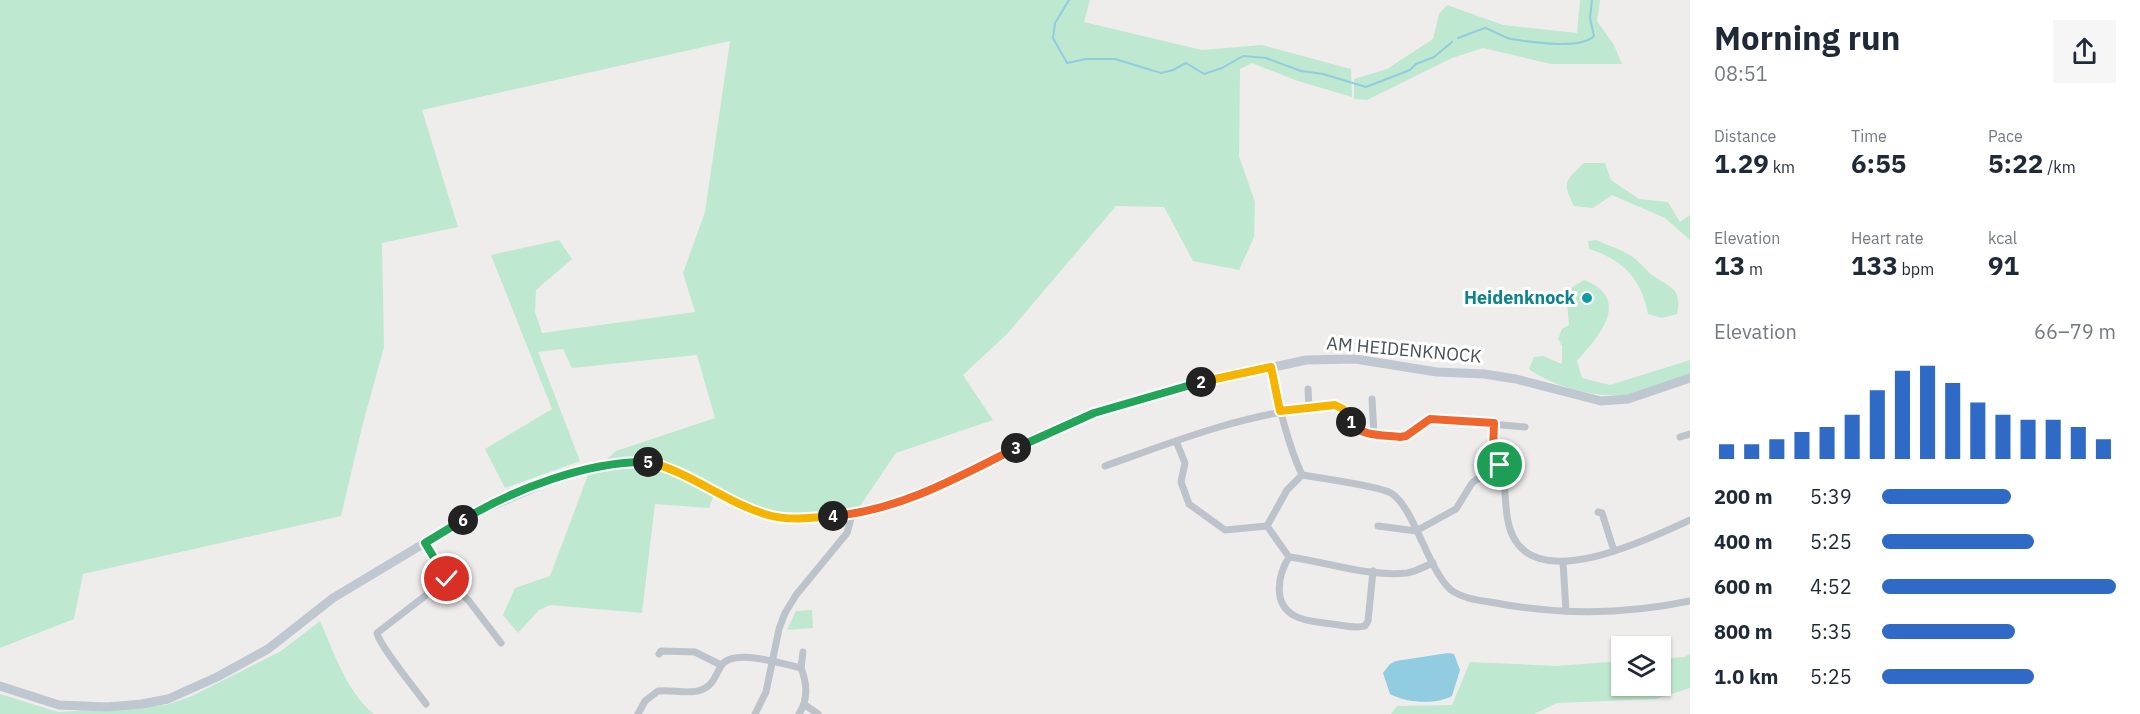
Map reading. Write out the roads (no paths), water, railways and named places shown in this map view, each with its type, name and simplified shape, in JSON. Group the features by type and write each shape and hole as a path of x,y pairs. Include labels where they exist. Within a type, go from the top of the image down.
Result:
{"street":[{"name":"AM HEIDENKNOCK","path":"0,686 59,705 107,707 168,699 217,677 268,650 333,598 500,501 566,474 615,464 647,462 667,466 738,504 770,516 806,518 852,515 905,500 1056,429 1114,406 1185,386 1319,358 1354,359 1437,372 1484,374 1516,379 1601,401 1628,399 1690,378"},
{"path":"1271,367 1280,411 1293,456 1302,475"},
{"path":"1308,389 1309,408"},
{"path":"1372,399 1374,434"},
{"path":"1105,466 1224,423 1280,411 1309,408 1340,406 1354,428 1374,434 1406,436 1425,422 1435,419 1525,427"},
{"path":"1494,423 1493,450 1503,476 1509,527 1514,539 1531,555 1563,562 1614,551 1690,520"},
{"path":"1680,437 1690,434"},
{"path":"1176,441 1185,463 1181,482 1189,504 1225,530 1268,526"},
{"path":"1268,526 1287,490 1302,475"},
{"path":"1302,475 1390,492 1405,508 1447,585 1463,596 1524,609 1566,611 1614,611 1666,606 1690,601"},
{"path":"1378,526 1416,531 1456,509 1472,483 1477,479 1503,476"},
{"path":"1598,512 1602,513 1614,551"},
{"path":"754,714 766,692 779,629 785,613 796,595 847,533 852,515"},
{"path":"1268,526 1289,558"},
{"path":"425,543 447,579 469,601 501,643"},
{"path":"1289,558 1280,574 1278,589 1280,598 1290,613 1304,620 1365,626 1368,621 1373,571"},
{"path":"1289,558 1323,562 1340,568 1410,573 1433,562"},
{"path":"1563,562 1566,611"},
{"path":"426,704 400,667 386,652 377,633 447,579"},
{"path":"659,654 661,651 695,652 721,665"},
{"path":"799,714 805,705 801,668 803,652"},
{"path":"638,714 645,701 658,691 694,692 710,686 728,657 739,655 801,668"},
{"path":"805,705 818,714"}],"water":[{"path":"1454,654 1460,670 1452,696 1438,701 1421,702 1390,694 1383,673 1390,664 1396,661"}],"waterway":[{"path":"1069,0 1055,23 1053,38 1067,63 1086,59 1115,59 1161,73 1186,63 1204,74 1222,68 1243,56 1266,58 1301,71 1323,74 1366,87 1410,70 1416,64 1434,57 1452,42"},
{"path":"1458,38 1485,28 1511,39 1555,44 1578,43 1594,36 1590,18 1592,0"}],"place":[{"name":"Heidenknock","path":"1587,298"}]}
